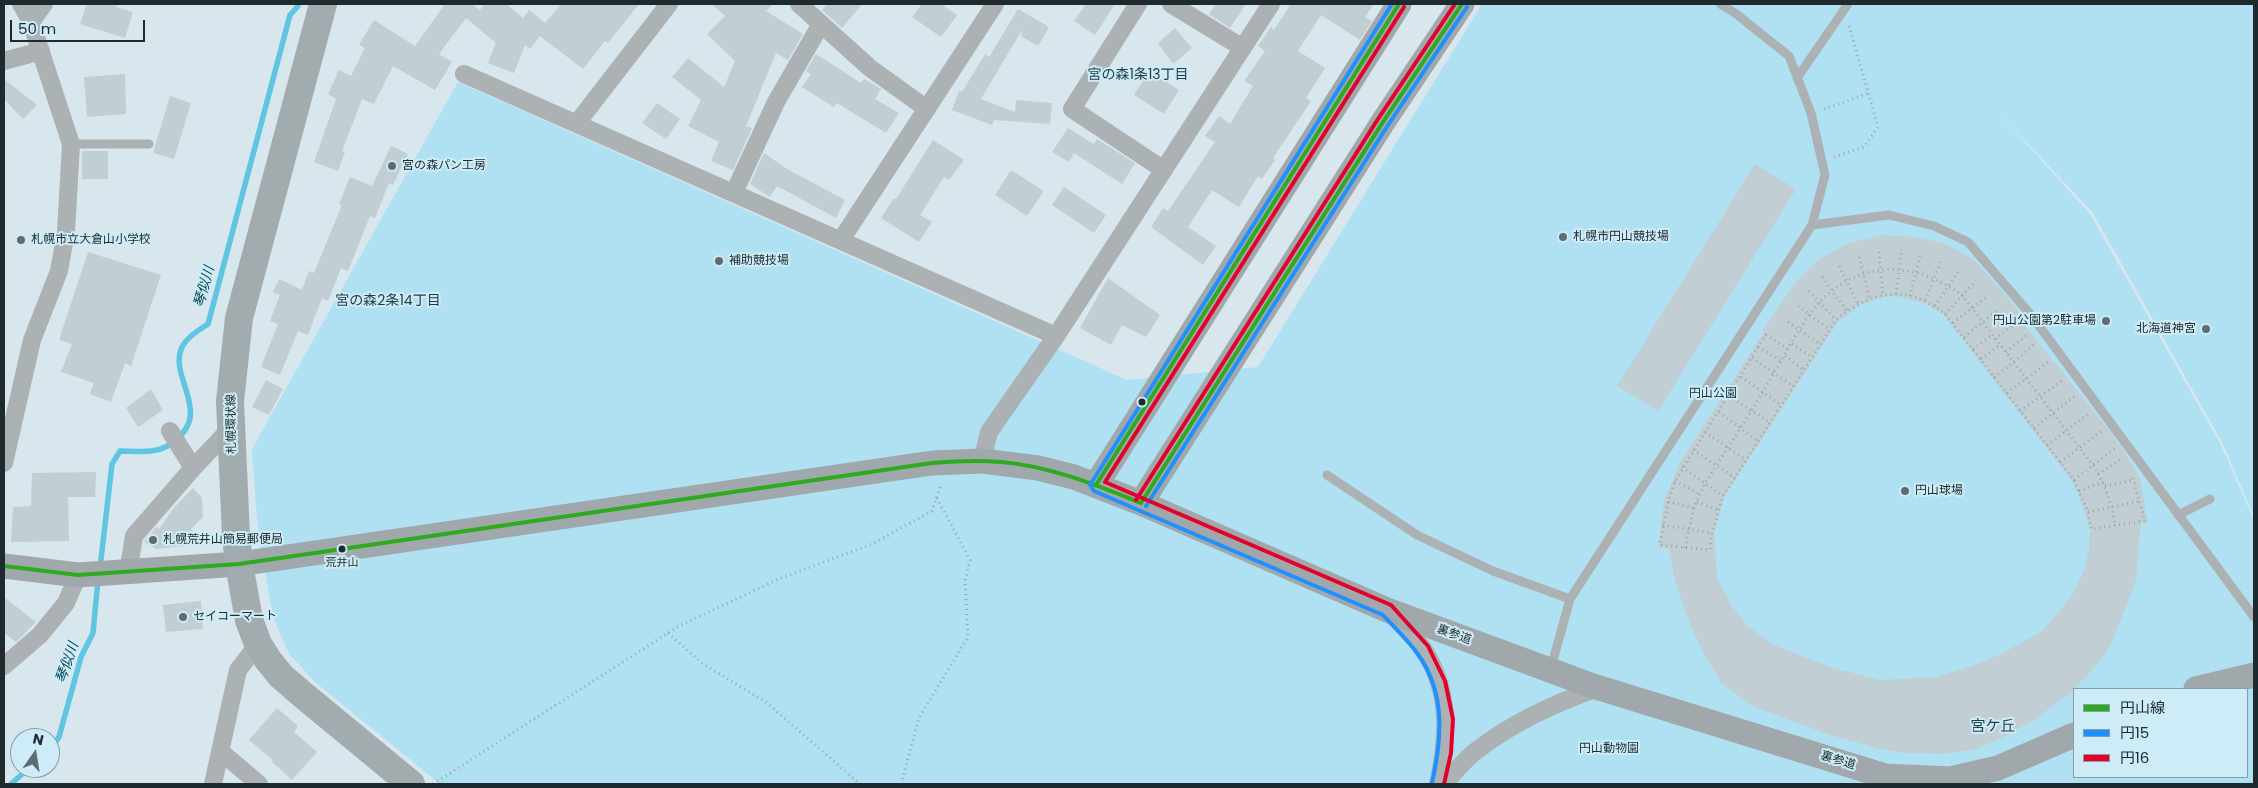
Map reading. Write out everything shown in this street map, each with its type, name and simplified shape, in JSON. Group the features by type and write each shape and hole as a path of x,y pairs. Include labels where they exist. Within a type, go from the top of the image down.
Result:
{"main road":[{"name":"札幌環状線","path":"323,4 239,318 232,375 231,428 239,564 249,620 258,644 281,676 412,784"}],"street":[{"path":"4,463 32,340 59,271 64,250 71,144 31,22 20,4"},
{"path":"31,22 44,4"},
{"path":"577,123 669,4"},
{"path":"800,4 870,68 927,109"},
{"path":"841,240 995,4"},
{"path":"1138,4 1072,109 1164,170"},
{"path":"1172,4 1243,48"},
{"path":"982,461 989,432 1056,336 1271,4"},
{"path":"1096,485 1399,4"},
{"path":"1141,503 1383,122 1462,4"},
{"path":"738,184 776,102 821,24"},
{"path":"4,60 41,51"},
{"path":"464,74 1056,336"},
{"path":"128,573 134,536 189,463 231,428"},
{"path":"170,431 189,463"},
{"name":"裏参道","path":"4,566 78,575 239,564 948,462 982,461 1038,468 1096,485 1387,610 1551,671 1598,688 1885,776 1950,779 1998,768 2073,735"},
{"path":"4,666 40,635 66,603 78,575"},
{"path":"1387,610 1424,650 1439,683 1447,719 1445,752 1438,784"},
{"path":"213,784 238,670 258,644"},
{"path":"2200,688 2254,675"},
{"path":"1444,784 1474,752 1523,720 1561,701 1598,688"},
{"path":"220,751 259,784"}],"lane":[{"path":"1551,671 1570,600 1812,225 1825,174 1811,113 1789,56 1735,13 1720,4"},
{"path":"1797,78 1846,6"},
{"path":"71,144 149,144"},
{"path":"1812,225 1889,216 1934,226 1968,242 2031,315 2254,617"},
{"path":"1327,475 1417,535 1493,571 1570,600"},
{"path":"2178,515 2210,499"}],"path":[{"path":"1822,160 1864,147 1878,127 1846,6"},
{"path":"1811,113 1869,93"},
{"path":"1896,294 1902,249"},
{"path":"1879,252 1883,294"},
{"path":"1910,296 1921,252"},
{"path":"1859,257 1870,299"},
{"path":"1925,300 1942,259"},
{"path":"1839,266 1858,304"},
{"path":"1685,548 1694,508 1705,483 1810,314 1834,290 1848,282 1864,274 1881,269 1898,268 1916,271 1934,278 1962,295 2092,464 2105,486 2112,507 2115,525"},
{"path":"1935,306 1960,269"},
{"path":"1822,277 1834,290 1847,311"},
{"path":"1946,314 1976,281"},
{"path":"1808,291 1821,302 1836,320"},
{"path":"1788,350 1766,334 1741,377 1682,467 1668,502 1660,545 1710,550 1712,533 1723,496 1836,320 1858,304 1883,294 1896,294 1925,300 1946,314 2074,480 2088,512 2091,528 2144,521"},
{"path":"1953,323 1988,296"},
{"path":"1798,306 1830,330"},
{"path":"1964,338 1998,309"},
{"path":"1788,322 1820,344"},
{"path":"1995,339 2012,326"},
{"path":"2006,352 2028,334"},
{"path":"1973,349 1992,335"},
{"path":"1994,377 2036,343"},
{"path":"1792,344 1812,357"},
{"path":"1981,360 2000,345"},
{"path":"1758,347 1781,362"},
{"path":"1784,356 1804,370"},
{"path":"1752,358 1793,386"},
{"path":"2007,393 2050,361"},
{"path":"1741,377 1781,405"},
{"path":"2020,411 2064,379"},
{"path":"2034,428 2076,395"},
{"path":"1729,396 1750,412 1769,422"},
{"path":"1718,412 1758,441"},
{"path":"2047,445 2090,412"},
{"path":"2060,462 2104,430"},
{"path":"1705,432 1746,460"},
{"path":"2074,480 2116,447"},
{"path":"1693,450 1735,478"},
{"path":"2098,474 2123,458"},
{"path":"433,784 668,633 779,579 872,544 932,511 948,462"},
{"path":"1682,467 1723,496"},
{"path":"2105,486 2134,480"},
{"path":"1675,481 1700,494"},
{"path":"2080,491 2103,482"},
{"path":"901,784 920,718 968,638 966,581 970,560 936,498"},
{"path":"2088,512 2140,501"},
{"path":"1668,502 1694,508"},
{"path":"1696,502 1718,510"},
{"path":"1663,524 1712,533"},
{"path":"668,633 703,664 766,702 860,784"}],"green space":[{"name":"円山公園","path":"1482,4 2253,4 2254,517 2223,444 2093,213 1996,110 2090,214 2221,445 2254,521 2254,784 440,784 315,682 289,654 275,622 257,520 252,449 458,82 1127,380 1258,367"}],"building":[{"path":"87,4 117,4 116,7 133,12 125,38 80,24"},
{"path":"445,4 476,4 474,6 480,10 485,4 506,4 523,18 529,10 545,23 561,4 639,4 608,43 605,41 583,69 540,36 530,49 525,45 514,73 488,63 496,43 466,18 439,54 452,62 435,90 393,66 374,104 362,99 342,151 345,152 338,171 314,162 336,99 328,94 339,70 351,76 365,48 359,45 374,20 415,46"},
{"path":"712,4 773,4 766,11 803,34 788,60 776,53 746,126 752,128 733,170 711,161 719,142 688,126 701,100 672,77 688,58 724,87 735,61 707,34 725,16"},
{"path":"827,4 862,4 842,28 822,10"},
{"path":"922,4 941,4 957,15 941,37 912,17"},
{"path":"1086,4 1115,4 1095,35 1074,21"},
{"path":"1216,4 1246,4 1230,28 1209,14"},
{"path":"1291,4 1374,4 1365,17 1372,21 1360,40 1321,15 1298,51 1325,68 1306,98 1311,101 1273,158 1275,160 1262,179 1258,176 1239,207 1212,190 1188,227 1216,246 1203,265 1151,227 1163,208 1168,211 1215,142 1205,136 1219,116 1230,124 1253,86 1244,81 1265,51 1258,46 1271,27 1274,30"},
{"path":"1018,9 1049,27 1038,46 1021,36 1022,30 981,99 1015,112 1016,100 1052,103 1050,124 994,120 992,125 952,110 959,91 962,92 985,54 989,57"},
{"path":"1175,28 1192,48 1173,64 1158,43"},
{"path":"816,54 861,83 864,79 881,89 875,99 899,113 886,133 837,103 834,107 802,87 811,74 806,71"},
{"path":"1149,71 1179,90 1164,114 1134,95"},
{"path":"125,74 126,114 87,117 84,77"},
{"path":"4,79 37,105 23,119 4,99"},
{"path":"170,96 191,103 174,159 153,153"},
{"path":"657,103 680,119 666,139 642,123"},
{"path":"1068,128 1094,144 1097,139 1135,163 1122,184 1074,153 1069,162 1052,152"},
{"path":"933,140 964,160 949,180 944,177 920,215 932,222 919,242 881,218 894,198 896,199"},
{"path":"391,146 408,154 393,185 389,183 375,218 370,216 348,271 341,268 328,301 322,298 308,335 298,331 280,375 261,367 278,324 270,321 280,295 273,292 279,279 302,290 309,271 314,273 342,205 339,204 350,177 372,186"},
{"path":"82,151 108,151 108,179 82,179"},
{"path":"764,153 787,169 845,200 836,218 777,186 770,197 750,184"},
{"path":"1755,164 1796,189 1658,411 1617,386"},
{"path":"1011,170 1044,191 1027,216 995,195"},
{"path":"1064,187 1106,215 1094,233 1052,205"},
{"path":"1882,235 1914,237 1943,243 1968,256 1979,265 2025,318 2021,321 2104,424 2124,451 2140,479 2148,523 2141,523 2136,580 2111,645 2093,669 2071,692 2037,718 2005,736 1974,750 1940,754 1907,753 1880,749 1827,734 1755,707 1722,684 1703,652 1686,615 1674,575 1669,549 1658,547 1664,502 1678,466 1764,332 1762,331 1796,282 1819,259 1849,243","holes":["1896,296 1925,303 1944,315 2070,478 2079,495 2090,529 2089,550 2084,571 2072,596 2042,631 2003,653 1972,666 1936,677 1880,680 1834,668 1774,645 1747,626 1731,605 1717,578 1714,533 1724,497 1838,322 1860,305 1884,297"]},
{"path":"88,252 161,275 131,366 125,363 111,402 90,394 94,383 61,372 72,344 59,340"},
{"path":"1108,278 1160,315 1146,337 1122,325 1111,345 1080,328"},
{"path":"266,380 283,389 269,415 252,407"},
{"path":"151,389 163,410 138,427 126,408"},
{"path":"96,472 95,497 68,497 69,541 11,542 13,507 31,506 32,473"},
{"path":"193,488 202,498 203,517 191,529 194,532 183,546 156,549 144,542 156,527 159,529 173,509"},
{"path":"4,597 36,622 16,642 4,633"},
{"path":"201,601 203,629 166,632 163,605"},
{"path":"277,708 298,726 294,732 317,752 292,780 272,762 273,760 249,740"}],"waterway":[{"name":"琴似川","path":"100,568 112,464 120,451 151,451 167,446 180,436 189,423 189,399 180,369 180,354 187,340 208,324 290,15 298,6"},
{"name":"琴似川","path":"60,733 81,657 93,633 98,580"},
{"name":"琴似川","path":"11,784 18,778"}],"transit line":[{"name":"円15","path":"1392,4 1090,485 1094,491 1383,615 1417,653 1433,683 1437,699 1439,732 1432,783"},
{"name":"円山線","path":"1096,485 1399,4"},
{"name":"円16","path":"1136,500 1378,119 1455,4"},
{"name":"円山線","path":"4,566 78,575 239,564 949,462 992,461 1019,464 1055,472 1090,483 1141,503 1383,122 1462,4"},
{"name":"円16","path":"1404,7 1105,482 1391,605 1428,646 1445,681 1453,719 1451,753 1444,784"},
{"name":"円15","path":"1146,506 1388,125 1467,7"}],"place":[{"name":"宮の森パン工房","path":"392,166"},
{"name":"札幌市円山競技場","path":"1563,237"},
{"name":"札幌市立大倉山小学校","path":"21,240"},
{"name":"補助競技場","path":"719,261"},
{"name":"円山公園第2駐車場","path":"2106,321"},
{"name":"北海道神宮","path":"2206,329"},
{"name":"円山球場","path":"1905,491"},
{"name":"札幌荒井山簡易郵便局","path":"153,540"},
{"name":"荒井山","path":"342,549"},
{"name":"セイコーマート","path":"183,617"}],"district":[{"name":"宮の森1条13丁目","path":"1138,75"},
{"name":"宮の森2条14丁目","path":"388,301"},
{"name":"宮ケ丘","path":"1993,727"}],"park label":[{"name":"円山動物園","path":"1609,749"}]}
